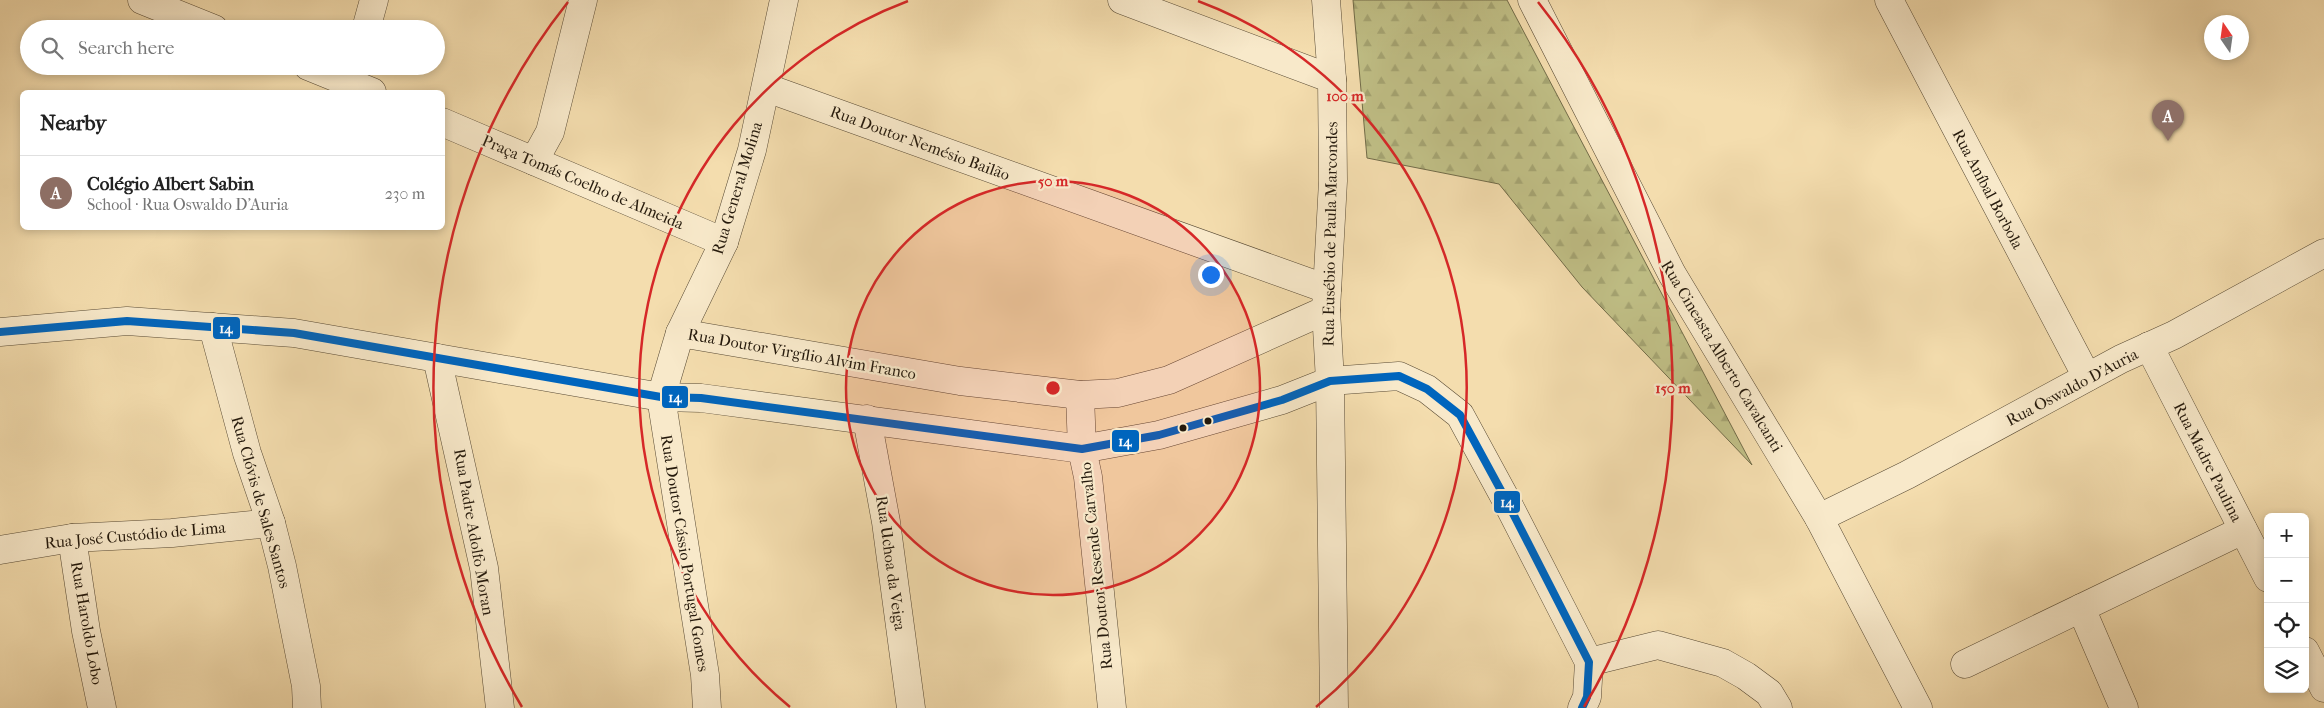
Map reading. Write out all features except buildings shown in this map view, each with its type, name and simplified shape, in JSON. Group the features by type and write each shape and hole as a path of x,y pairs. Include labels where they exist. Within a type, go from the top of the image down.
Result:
{"street":[{"path":"368,20 374,0"},
{"path":"534,161 550,132 583,0"},
{"name":"Rua General Molina","path":"661,397 680,333 724,242 752,150 767,88 784,0"},
{"path":"1122,0 1332,80"},
{"name":"Rua Eusébio de Paula Marcondes","path":"1326,0 1332,80 1333,181 1327,299 1330,382 1334,708"},
{"name":"Rua Cineasta Alberto Cavalcanti","path":"1532,0 1672,274 1819,518 1918,708"},
{"name":"Rua Aníbal Borbola","path":"1889,0 2087,377"},
{"path":"158,3 195,20"},
{"path":"339,75 359,81"},
{"name":"Rua Doutor Nemésio Bailão","path":"767,88 1327,299"},
{"name":"Praça Tomás Coelho de Almeida","path":"445,123 724,242"},
{"name":"Rua Oswaldo D'Auria","path":"1819,518 1907,475 2087,377 2174,335 2324,253"},
{"name":"Rua Doutor Virgílio Alvim Franco","path":"680,333 960,381 1080,395 1118,393 1169,380 1327,299"},
{"path":"0,332 127,321 294,333 661,397 701,398 1082,449 1159,435 1282,400 1330,382 1399,376 1428,389 1460,415 1504,496 1589,662 1587,697 1582,708"},
{"name":"Rua Clóvis de Sales Santos","path":"213,327 247,453 282,566 304,677 307,708"},
{"name":"Rua Madre Paulina","path":"2149,346 2264,570"},
{"name":"Rua Padre Adolfo Moran","path":"437,358 484,568 500,708"},
{"name":"Rua Doutor Resende Carvalho","path":"1080,395 1082,449 1088,477 1112,708"},
{"name":"Rua Doutor Cássio Portugal Gomes","path":"661,397 705,675 707,708"},
{"name":"Rua Uchoa da Veiga","path":"867,420 886,522 911,708"},
{"name":"Rua José Custódio de Lima","path":"0,550 72,538 172,533 270,523"},
{"path":"1965,664 2243,530"},
{"name":"Rua Haroldo Lobo","path":"72,538 86,631 102,708"},
{"path":"2081,608 2124,708"},
{"path":"1589,662 1658,645 1723,663 1746,676 1769,693 1778,708"},
{"path":"2309,659 2324,688"}],"green space":[{"path":"1353,0 1507,0 1752,465 1582,287 1499,184 1367,158"}],"transit line":[{"name":"14","path":"0,332 127,321 294,333 661,397 701,398 1082,449 1159,435 1282,400 1330,381 1399,376 1427,389 1460,415 1504,496 1589,662 1587,697 1582,708"}],"place":[{"name":"Colégio Albert Sabin","path":"2168,141"}]}
